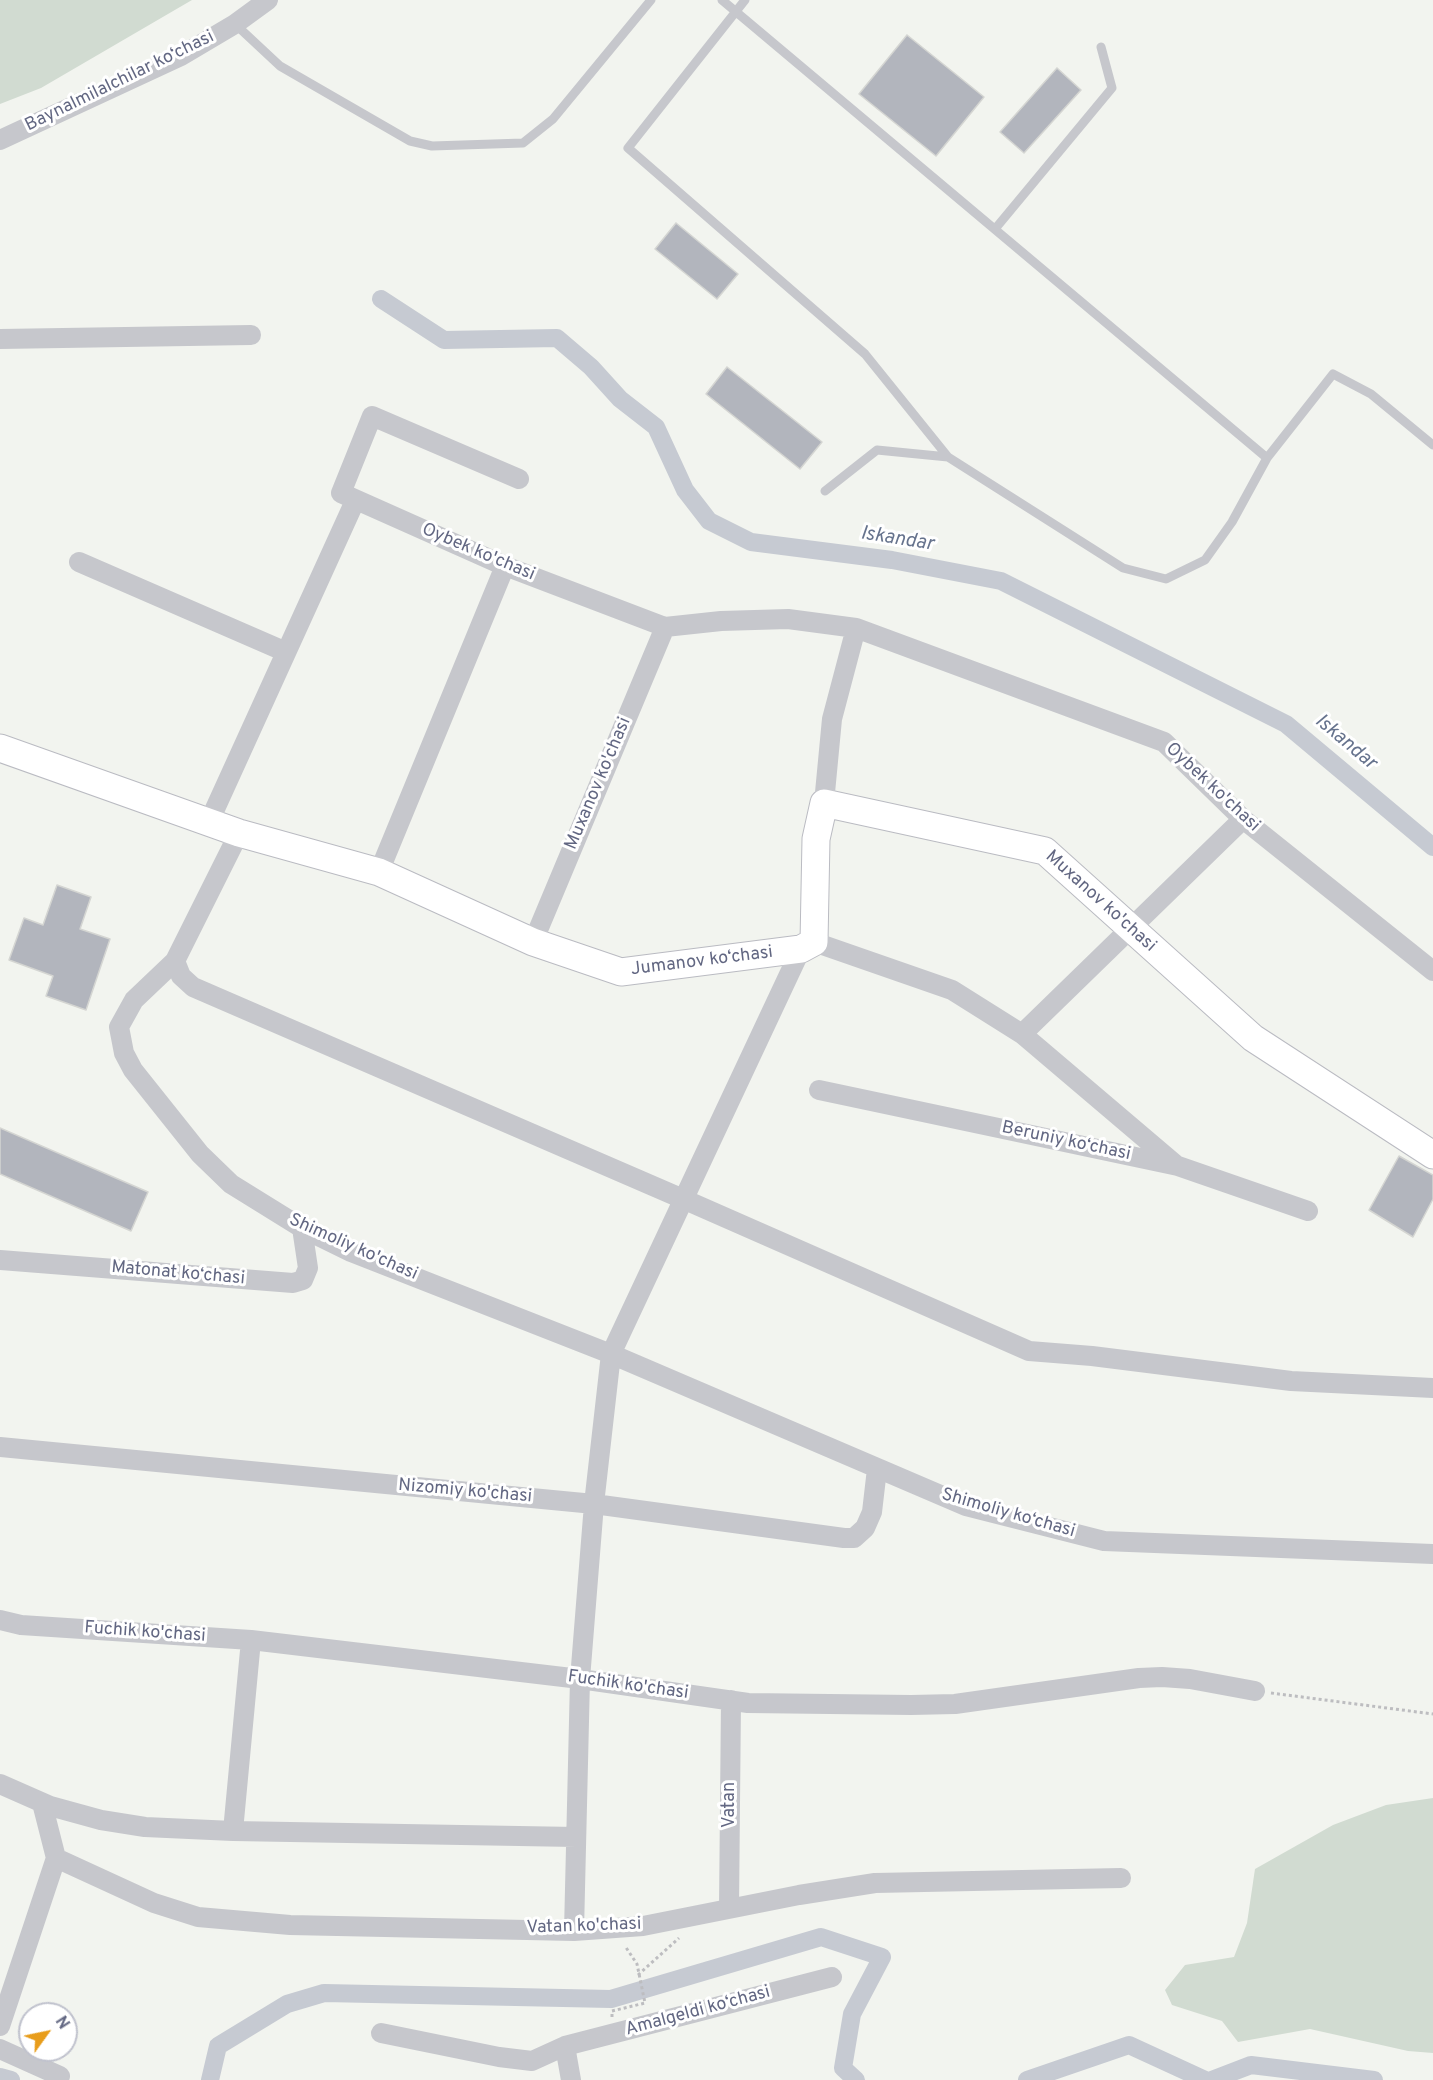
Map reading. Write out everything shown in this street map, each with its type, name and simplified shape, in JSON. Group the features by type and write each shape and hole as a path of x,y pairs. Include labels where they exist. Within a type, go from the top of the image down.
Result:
{"street":[{"name":"Baynalmilalchilar ko‘chasi","path":"0,140 181,56 235,24 268,0"},
{"path":"0,339 251,334"},
{"path":"209,822 355,501 341,493 372,416 519,479"},
{"name":"Oybek ko'chasi","path":"355,501 505,566 664,627 721,621 788,619 856,628 1164,742 1243,819 1433,971"},
{"path":"79,562 286,652"},
{"path":"379,872 505,566"},
{"name":"Muxanov ko'chasi","path":"533,942 664,627"},
{"path":"808,945 816,839 824,803 832,719 856,628"},
{"name":"Jumanov ko‘chasi","path":"0,748 239,833 379,872 533,942 621,972 808,945 952,990 1022,1034 1178,1166"},
{"name":"Muxanov ko'chasi","path":"824,803 1045,851 1253,1038 1433,1155"},
{"path":"1022,1034 1243,819"},
{"path":"239,833 175,961 181,976 193,987 1029,1351 1092,1356 1291,1381 1433,1389"},
{"name":"Jumanov ko‘chasi","path":"574,1931 580,1679 594,1504 611,1354 683,1199 808,945"},
{"name":"Shimoliy ko'chasi","path":"175,961 134,1000 119,1027 124,1053 133,1070 200,1154 231,1184 302,1228 351,1252 611,1354"},
{"name":"Beruniy ko‘chasi","path":"819,1090 1178,1166 1308,1210"},
{"name":"Matonat ko‘chasi","path":"0,1260 293,1283 303,1280 308,1268 302,1228"},
{"name":"Shimoliy ko‘chasi","path":"611,1354 877,1470 966,1506 1104,1541 1433,1554"},
{"name":"Nizomiy ko'chasi","path":"0,1447 594,1504 806,1534 854,1538 866,1528 872,1512 877,1470"},
{"name":"Fuchik ko'chasi","path":"0,1620 21,1625 251,1640 580,1679 748,1703 955,1704 1129,1679 1162,1677 1190,1679 1256,1691"},
{"path":"233,1831 251,1640"},
{"name":"Vatan","path":"729,1909 731,1700"},
{"path":"0,1784 42,1803 101,1820 145,1827 233,1831 576,1837"},
{"path":"0,2026 56,1858 42,1803"},
{"name":"Vatan ko'chasi","path":"56,1858 154,1903 198,1917 290,1925 574,1931 643,1926 799,1894 875,1883 1121,1878"},
{"name":"Amalgeldi ko‘chasi","path":"381,2033 522,2061 539,2059 565,2046 832,1977"},
{"path":"565,2046 571,2080"},
{"path":"0,2049 60,2076"}],"lane":[{"path":"235,24 280,66 410,141 432,146 523,143 553,118 651,0"},
{"path":"722,0 1267,458"},
{"path":"745,0 628,148 865,354 948,457 1123,568 1166,579 1205,560 1232,522 1267,458 1333,374 1371,394 1433,445"},
{"path":"995,230 1112,88 1101,47"},
{"path":"825,491 877,450 948,457"}],"path":[{"path":"1256,1691 1433,1714"},
{"path":"606,1929 625,1947 637,1964 645,2003 612,2011"}],"shaded area":[{"path":"0,0 192,0 41,88 0,104"},
{"path":"1433,1798 1433,2053 1408,2051 1310,2029 1238,2042 1222,2021 1172,2005 1165,1990 1185,1965 1234,1957 1247,1923 1255,1869 1333,1825 1386,1805"}],"building":[{"path":"907,35 984,97 936,156 859,94"},
{"path":"1057,68 1081,90 1024,153 1000,132"},
{"path":"676,223 738,274 717,299 655,249"},
{"path":"727,367 822,442 800,469 706,394"},
{"path":"57,885 91,897 80,929 110,939 86,1010 46,996 53,976 9,960 24,918 43,925"},
{"path":"0,1128 148,1192 131,1231 0,1174"},
{"path":"1399,1156 1433,1175 1433,1199 1413,1237 1369,1210"}],"waterway":[{"name":"Iskandar","path":"381,299 444,340 557,338 591,367 620,399 656,427 685,490 709,521 751,542 892,560 1001,581 1286,724 1433,847"},
{"path":"210,2080 218,2046 287,2004 324,1993 611,1999 821,1937 882,1957 852,2014 843,2068 856,2080"},
{"path":"1027,2080 1129,2045 1205,2080"},
{"path":"1212,2080 1251,2065 1374,2080"},
{"path":"0,2077 11,2080"}]}
